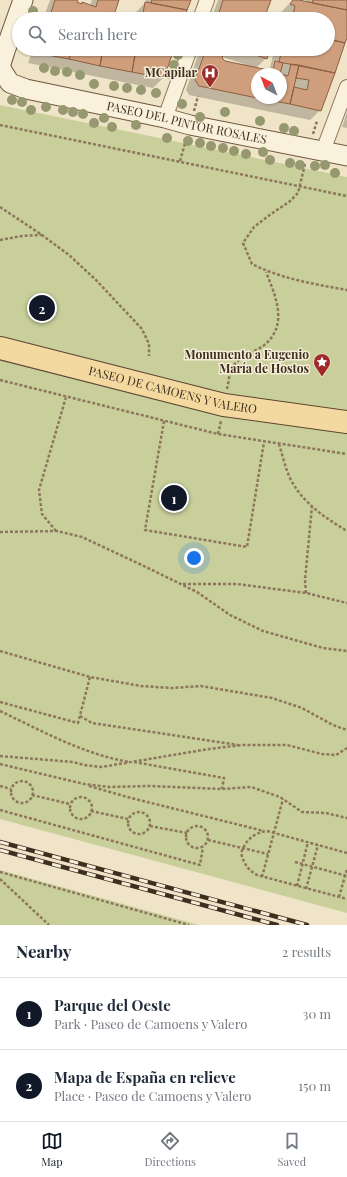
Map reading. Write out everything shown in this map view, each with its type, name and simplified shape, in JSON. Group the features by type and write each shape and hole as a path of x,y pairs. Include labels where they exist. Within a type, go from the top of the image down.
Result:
{"main road":[{"name":"PASEO DEL PINTOR ROSALES","path":"19,12 23,0"},
{"name":"PASEO DEL PINTOR ROSALES","path":"12,31 0,67 10,83 26,89 165,118 190,125 347,156"},
{"name":"PASEO DE CAMOENS Y VALERO","path":"0,348 224,405 347,422"}],"street":[{"path":"203,12 207,0"},
{"path":"165,118 187,56"},
{"path":"316,150 347,87"}],"path":[{"path":"193,116 198,96"},
{"path":"317,122 316,150 298,193 290,202 254,227 243,243 252,264 266,272 286,278 347,290"},
{"path":"0,125 347,196"},
{"path":"180,162 188,135"},
{"path":"0,208 42,235 69,255 96,280 142,329 149,344 149,356"},
{"path":"0,240 22,236 42,235"},
{"path":"230,375 234,366 240,360 263,345 274,334 279,319 278,304 266,272"},
{"path":"0,380 218,434 347,454"},
{"path":"57,531 42,514 39,490 66,397"},
{"path":"164,421 146,530 247,547 264,442"},
{"path":"279,444 289,476 302,497 326,519 347,531"},
{"path":"306,593 305,580 312,506"},
{"path":"0,532 57,531 82,537 197,592 230,615 263,631 323,648 347,651"},
{"path":"181,584 237,584 306,593 347,603"},
{"path":"0,651 90,677 141,686 172,688 201,686 272,698 302,708 333,725 347,730"},
{"path":"0,702 78,723 90,677"},
{"path":"0,711 67,743 114,759 224,778 222,788"},
{"path":"80,716 92,722 242,746"},
{"path":"0,756 73,762 101,767 209,749 242,746 287,745 322,754 336,755 347,748"},
{"path":"0,764 84,784 131,798 267,831 347,853"},
{"path":"23,781 30,784 32,788 32,795 28,801 22,803 18,802 12,799 10,792 11,789 16,782 23,781"},
{"path":"84,784 109,787 251,787 280,796 302,812 326,813 347,818"},
{"path":"0,786 11,789"},
{"path":"32,795 70,804"},
{"path":"82,796 89,800 92,807 91,811 84,818 77,818 74,817 70,811 70,804 75,798 82,796"},
{"path":"262,876 283,799"},
{"path":"0,810 200,865 202,847 208,840 208,832 203,827 199,826 191,827 186,837 189,844 195,848 202,847"},
{"path":"91,811 128,819"},
{"path":"142,812 148,816 150,826 145,832 138,834 131,830 128,819 132,814 142,812"},
{"path":"150,826 187,833"},
{"path":"267,831 259,832 247,841 241,853 246,866 251,872 306,889 347,899"},
{"path":"208,840 268,854"},
{"path":"296,886 308,842"},
{"path":"306,889 318,845"},
{"path":"295,862 346,875"},
{"path":"339,897 347,869"},
{"path":"0,872 189,925"},
{"path":"0,879 49,925"}],"green space":[{"path":"0,105 347,177 347,913 0,819"},
{"path":"0,870 199,925 0,925"}],"building":[{"path":"55,0 78,0 77,2 82,4 82,2 96,7 98,0 119,0 115,12 51,12"},
{"path":"152,0 191,0 187,10 151,3"},
{"path":"223,0 271,0 267,12 219,12"},
{"path":"293,0 299,0 347,10 347,38 345,43 335,41 335,12 294,12 295,6 290,4"},
{"path":"313,0 347,0 347,10 312,3"},
{"path":"145,2 187,10 186,12 143,12"},
{"path":"335,41 345,43 335,73 279,62 280,56 335,56"},
{"path":"53,56 70,56 69,59"},
{"path":"70,56 102,56 100,66 69,59"},
{"path":"102,56 135,56 132,72 100,66"},
{"path":"135,56 172,56 164,78 132,72"},
{"path":"204,56 223,56 222,58 225,61 259,68 251,68 251,97 199,86 195,80"},
{"path":"259,56 268,56 267,59"},
{"path":"275,61 283,63 282,68 274,68"},
{"path":"291,64 299,65 290,104 287,103 288,76"},
{"path":"299,65 335,73 321,111 290,104 294,87 307,90 309,80 296,78"}],"railway":[{"path":"0,842 307,925"},
{"path":"0,850 277,925"}],"place":[{"name":"MCapilar","path":"210,88"},
{"name":"Mapa de España en relieve","path":"42,308"},
{"name":"Monumento a Eugenio María de Hostos","path":"322,377"},
{"name":"Parque del Oeste","path":"174,498"}]}
